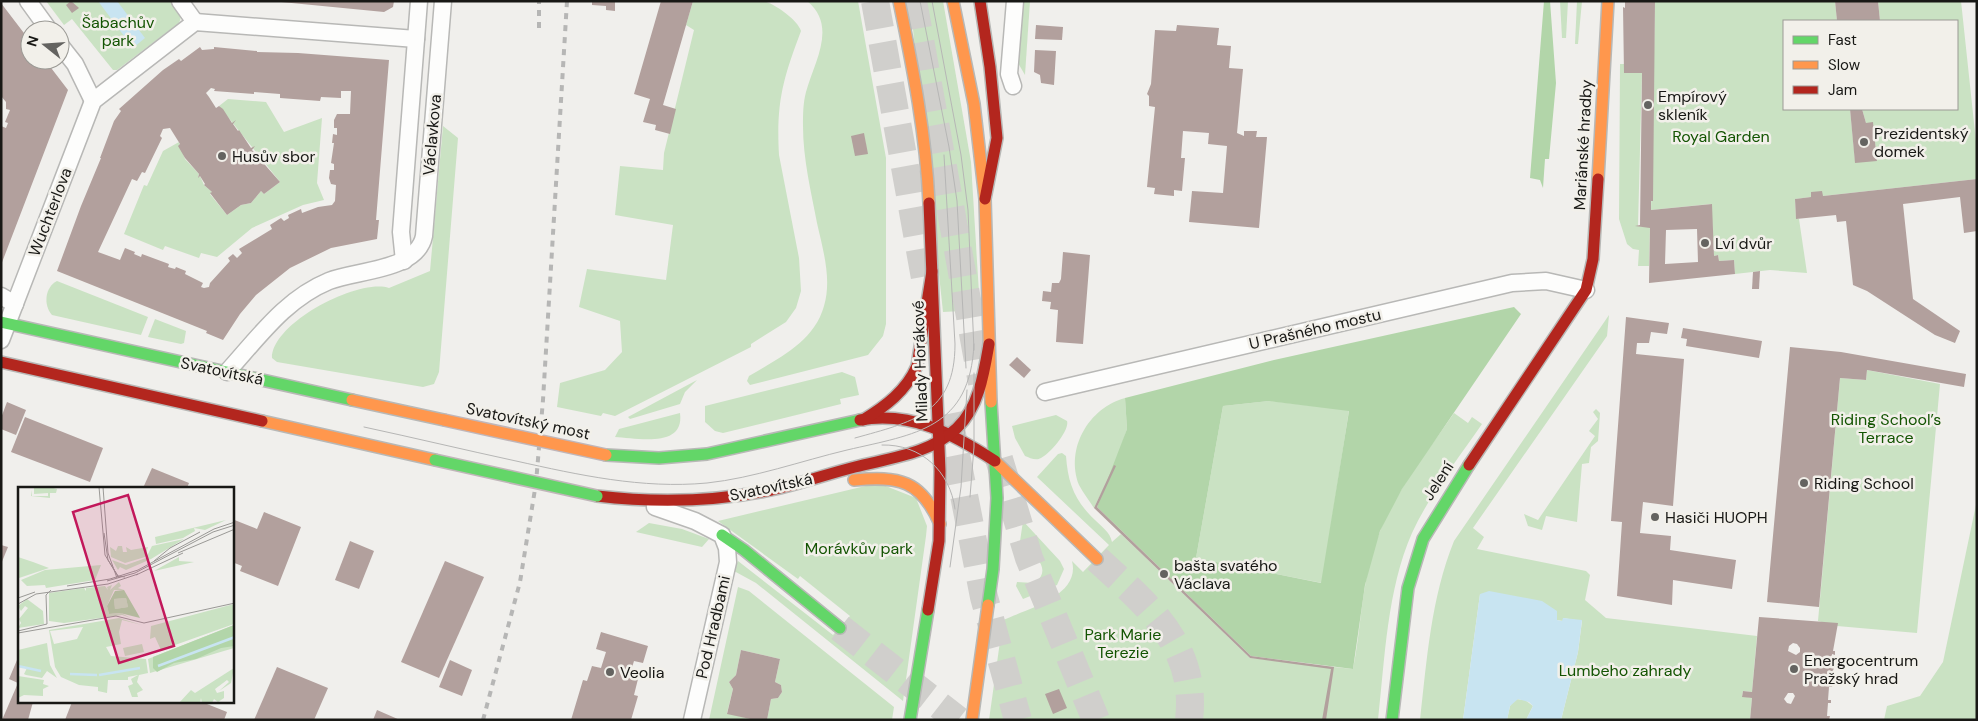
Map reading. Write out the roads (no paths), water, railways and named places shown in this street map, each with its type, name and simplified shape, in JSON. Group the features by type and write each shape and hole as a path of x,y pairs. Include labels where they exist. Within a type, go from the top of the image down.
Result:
{"main road":[{"name":"Milady Horákové","path":"899,1 922,121 927,160 932,271 944,432"},
{"path":"953,1 974,104 985,199 988,344 997,507 994,553 972,720"},
{"path":"980,1 990,67 997,138 985,199"},
{"name":"Mariánské hradby","path":"1586,290 1593,259 1608,1"},
{"path":"863,420 891,401 913,378 917,366 932,271"},
{"name":"Jelení","path":"1392,720 1408,588 1423,540 1448,496 1586,290"},
{"name":"Svatovítská","path":"4,323 444,420"},
{"name":"Svatovítská","path":"1,362 597,496 637,501 704,500 760,492 902,456 930,447 939,442 944,432 959,426 975,399 985,369 988,344"},
{"path":"863,420 904,419 944,432 995,461 1097,558"},
{"name":"Svatovítský most","path":"444,420 606,455 643,458 692,458 863,420"},
{"name":"Milady Horákové","path":"910,720 930,608 940,524 939,442"},
{"path":"760,492 876,478 893,478 918,488 929,500 940,524"},
{"path":"722,535 744,550 840,628"}],"street":[{"path":"28,1 42,20"},
{"path":"180,1 195,22"},
{"name":"Václavkova","path":"404,261 401,232 419,1"},
{"name":"Václavkova","path":"404,261 416,252 424,236 443,1"},
{"path":"1013,86 1009,74 1015,1"},
{"path":"70,58 93,101 195,22 416,39"},
{"name":"Wuchterlova","path":"1,340 8,300 93,101"},
{"path":"227,372 272,321 313,289 344,276 404,261"},
{"name":"U Prašného mostu","path":"1045,392 1528,280 1550,281 1586,290"},
{"path":"637,501 695,521 722,535"},
{"name":"Pod Hradbami","path":"692,720 728,562 728,548 722,535"}],"water":[{"path":"98,1 117,1 145,38 133,48"},
{"path":"1489,591 1542,601 1557,611 1557,620 1562,621 1563,618 1582,620 1578,652 1561,720 1526,720 1533,706 1529,702 1518,699 1510,706 1507,720 1463,720 1480,594"}],"tunnel":[{"path":"875,1 925,278"},
{"path":"913,1 982,383"},
{"path":"948,414 984,597 1018,720"},
{"path":"999,459 1029,558 1096,720"},
{"path":"1097,559 1150,610 1165,628 1177,648 1185,670 1190,693 1189,720"},
{"path":"840,628 958,720"}],"tram line":[{"path":"920,1 949,147 957,201 966,368"},
{"path":"932,1 961,155 968,210 974,350"},
{"path":"855,438 912,420 926,411 938,400 947,386 953,367 955,344 944,155"},
{"path":"364,427 587,476 659,484 725,481 895,439 935,423 950,411 962,394 970,372 974,344"},
{"path":"970,497 974,447 974,373"},
{"path":"950,567 961,487 967,390"},
{"path":"882,445 909,449 931,462 947,483 955,509"}],"railway":[{"path":"539,1 539,28"},
{"path":"483,720 520,582 536,483 543,400 567,1"}],"place":[{"name":"Empírový skleník","path":"1648,105"},
{"name":"Prezidentský domek","path":"1864,142"},
{"name":"Husův sbor","path":"222,156"},
{"name":"Lví dvůr","path":"1705,243"},
{"name":"Riding School","path":"1804,483"},
{"name":"Hasiči HUOPH","path":"1655,517"},
{"name":"bašta svatého Václava","path":"1164,574"},
{"name":"Energocentrum Pražský hrad","path":"1794,669"},
{"name":"Veolia","path":"610,672"}],"park label":[{"name":"Šabachův park","path":"118,31"},
{"name":"Royal Garden","path":"1721,136"},
{"name":"Riding School’s Terrace","path":"1886,428"},
{"name":"Morávkův park","path":"859,548"},
{"name":"Park Marie Terezie","path":"1123,643"},
{"name":"Lumbeho zahrady","path":"1625,670"}]}
